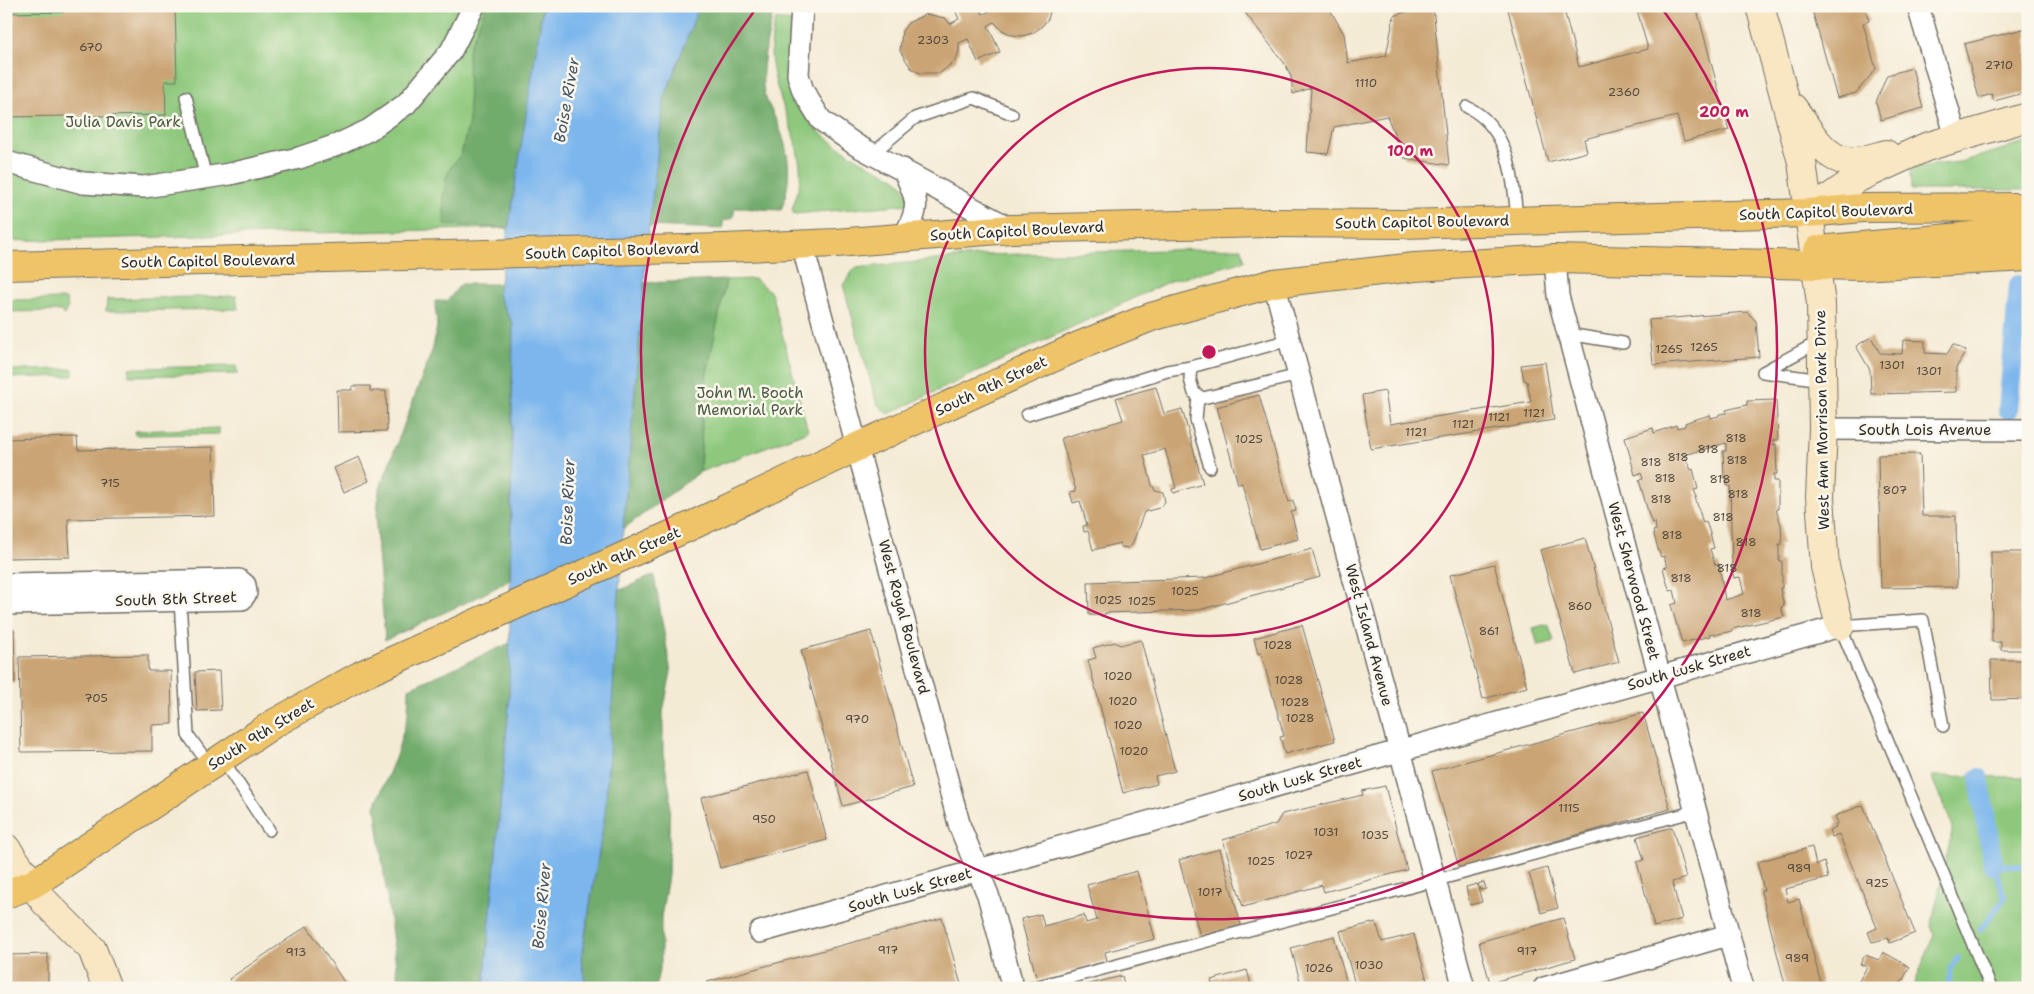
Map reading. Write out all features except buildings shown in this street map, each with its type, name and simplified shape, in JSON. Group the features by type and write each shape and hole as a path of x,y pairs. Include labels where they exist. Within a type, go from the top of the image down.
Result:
{"main road":[{"name":"South Capitol Boulevard","path":"6,266 724,248 1012,229 1516,221 1808,213 1862,208 2028,207"},
{"path":"1814,258 2028,229"},
{"path":"1274,283 1415,267 1556,259 2028,257"},
{"name":"South 9th Street","path":"6,894 33,884 274,724 379,666 695,524 857,447 1080,345 1151,317 1274,283"}],"street":[{"path":"6,162 75,181 106,186 144,188 230,174 298,158 337,145 369,130 406,104 451,50 474,6"},
{"path":"802,6 798,75 802,91 816,113 831,129 872,154 1012,229"},
{"name":"West Ann Morrison Park Drive","path":"1760,6 1802,162 1821,304 1823,429 1820,497 1825,566 1840,626"},
{"path":"1918,6 1956,137"},
{"path":"1785,96 1824,149 1832,156 1848,161 1926,147"},
{"path":"1808,213 1858,178 1926,147 2028,117"},
{"path":"903,169 917,199 914,218 904,237"},
{"name":"West Royal Boulevard","path":"802,244 960,827 976,871 988,895 1013,988"},
{"name":"West Sherwood Street","path":"1556,259 1558,296 1743,988"},
{"name":"West Island Avenue","path":"1274,283 1464,988"},
{"name":"South Lois Avenue","path":"1823,429 2028,430"},
{"name":"South 8th Street","path":"6,584 239,580 245,585 246,593 242,599 6,604"},
{"name":"South Lusk Street","path":"760,932 1840,626"},
{"path":"6,848 45,902 92,950 107,988"},
{"path":"1544,988 1728,935"}],"lane":[{"path":"186,97 206,178"},
{"path":"872,154 916,118 974,98 1012,114"},
{"path":"1467,107 1481,114 1493,128 1506,152 1514,185 1516,221"},
{"path":"1568,334 1623,343"},
{"path":"1027,415 1168,371 1191,367 1289,340"},
{"path":"1821,340 1763,372 1822,380"},
{"path":"1191,367 1190,379 1198,397 1196,420 1210,467"},
{"path":"1198,397 1203,398 1298,375"},
{"path":"180,600 188,735 216,762 269,830"},
{"path":"1943,726 1923,620 1840,626 1991,988"},
{"path":"1031,988 1696,811"}],"green space":[{"name":"Julia Davis Park","path":"6,6 543,6 509,228 6,241"},
{"path":"486,6 543,6 509,228 445,225 443,197 447,175 461,154 469,122 468,51"},
{"path":"697,6 774,6 765,56 763,86 785,144 788,176 785,199 781,210 735,208 733,218 723,221 723,229 649,226 664,99"},
{"path":"776,19 791,22 790,73 793,92 800,108 811,123 844,150 898,180 911,204 794,214 792,210 799,184 800,166 797,147 779,94 771,58"},
{"path":"2028,142 2028,190 1911,190 1910,170 1923,166 1960,162"},
{"path":"1241,248 1245,261 1170,281 888,414 877,404 843,285 855,268 986,255"},
{"name":"John M. Booth Memorial Park","path":"754,279 771,292 808,431 700,472 703,392 726,280"},
{"path":"726,280 703,392 700,472 623,529 643,283"},
{"path":"461,284 500,284 498,295 513,324 510,580 385,640 376,527 379,491 433,348 437,326 435,301 447,301"},
{"path":"236,296 238,309 106,311 107,299"},
{"path":"66,299 68,307 64,315 61,311 6,312 6,300"},
{"path":"236,366 238,374 129,376 129,368"},
{"path":"73,369 73,376 6,378 6,370"},
{"path":"219,428 219,434 135,435 134,431"},
{"path":"654,575 671,672 663,712 663,753 670,792 668,876 661,917 661,962 655,988 586,988 581,959 605,815 618,591"},
{"path":"1548,624 1554,641 1538,646 1533,628"},
{"path":"510,643 509,705 484,988 399,988 375,806 396,756 408,715 409,688"},
{"path":"1931,776 2028,777 2028,988 1913,988 1934,934 1931,926 1953,827"}],"water":[{"name":"Boise River","path":"543,6 699,6 664,99 649,226 623,529 605,815 581,959 586,988 484,988 509,705 513,324 498,295"}],"waterway":[{"path":"2008,410 2019,285"},
{"path":"1979,778 1993,865"},
{"path":"1980,930 2005,898 1993,865 2028,867"},
{"path":"1948,988 1951,967 1958,958"}]}
